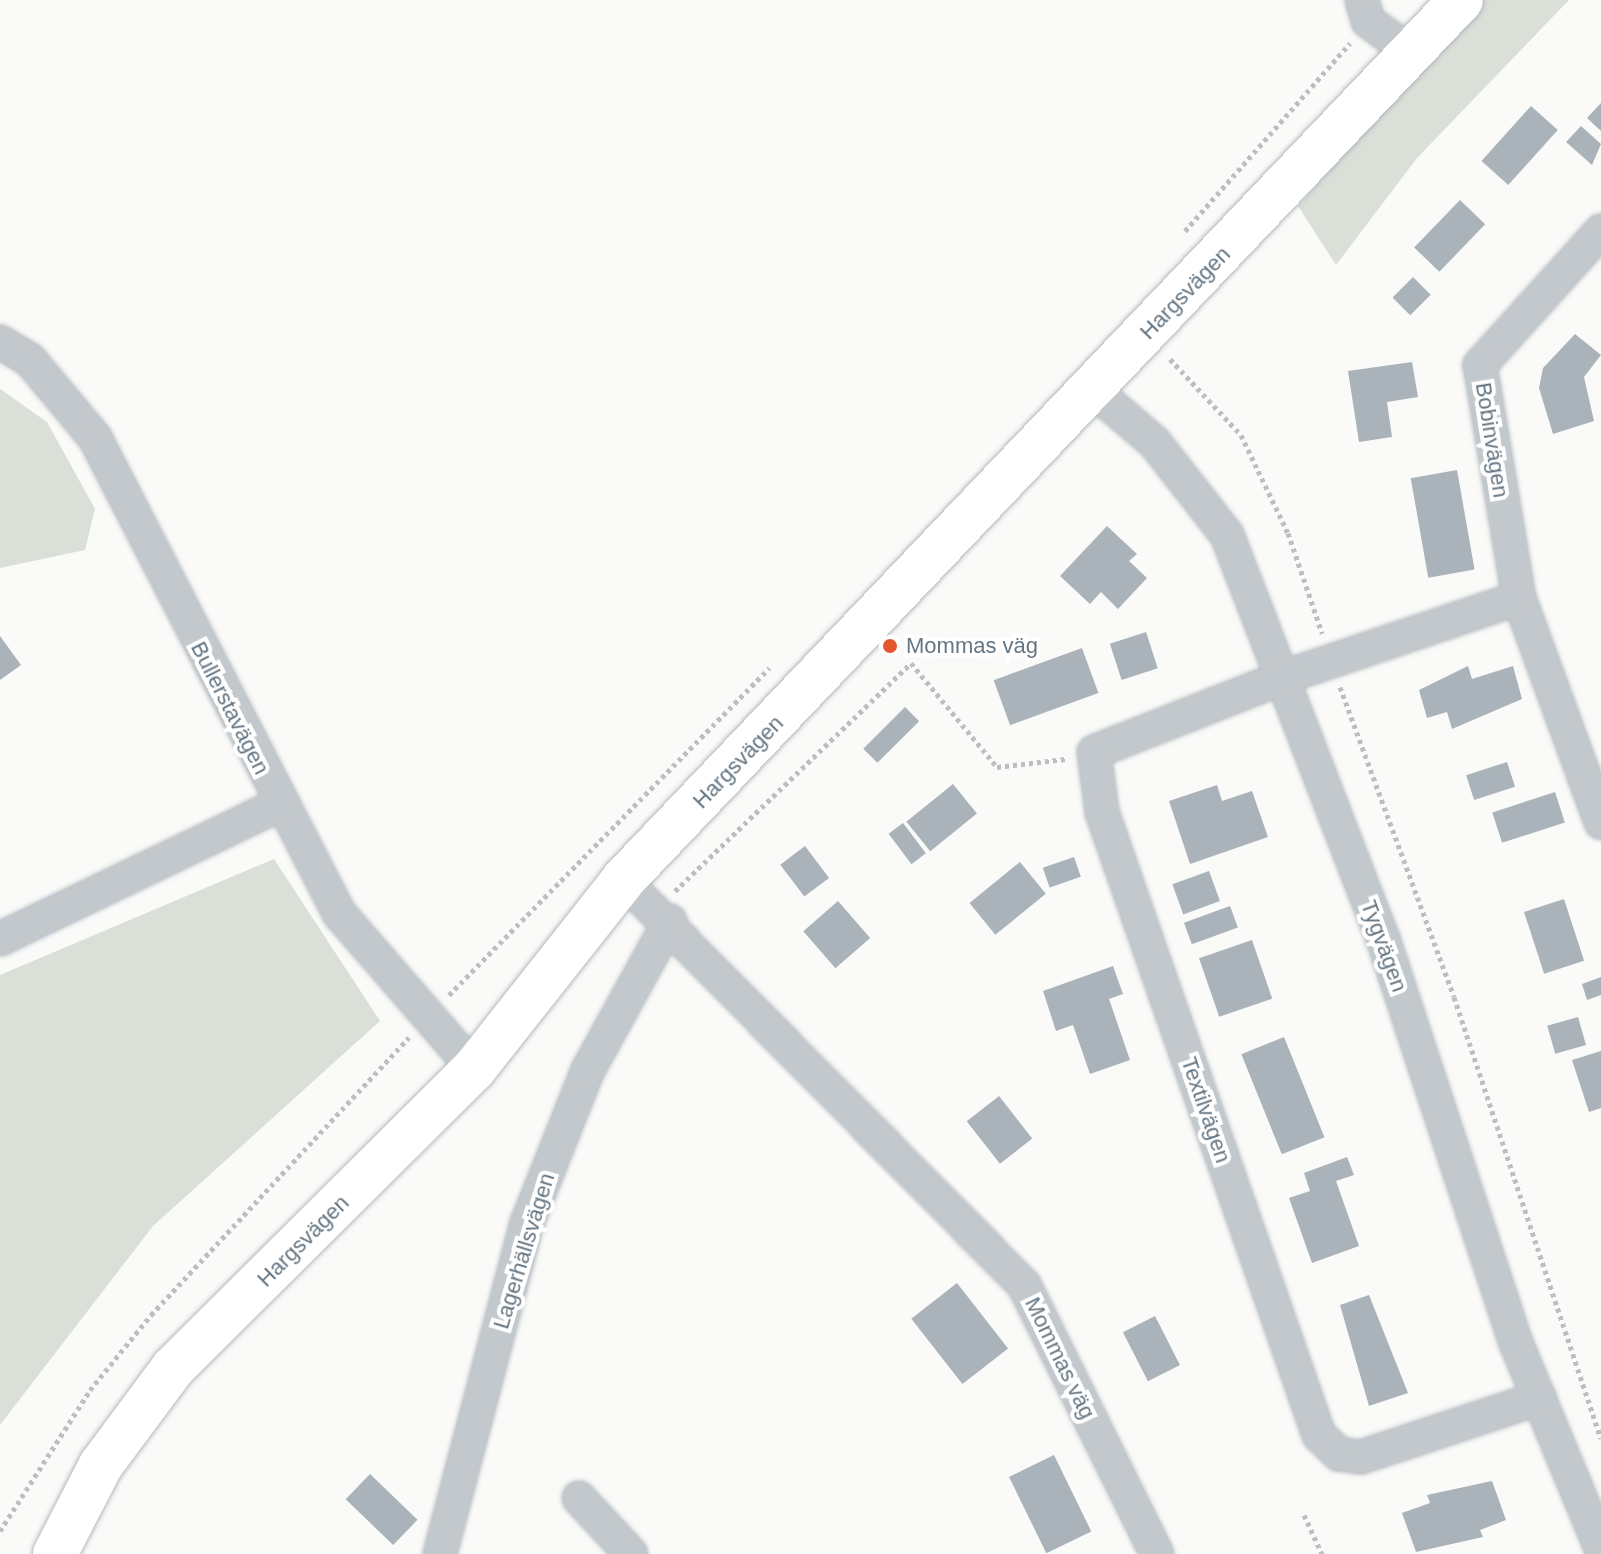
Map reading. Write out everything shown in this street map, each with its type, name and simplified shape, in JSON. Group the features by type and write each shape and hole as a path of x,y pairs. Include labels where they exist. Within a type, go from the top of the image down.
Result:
{"street":[{"path":"1362,0 1368,21 1414,55"},
{"name":"Hargsvägen","path":"55,1554 101,1465 173,1368 474,1069 623,880 1414,55 1461,0"},
{"name":"Bobinvägen","path":"1601,231 1480,365 1519,598 1601,822"},
{"name":"Bullerstavägen","path":"0,342 30,360 95,438 278,805 339,913 474,1069"},
{"name":"Tygvägen","path":"1092,389 1155,443 1227,535 1384,942 1539,1398 1601,1548"},
{"path":"1094,752 1284,677 1519,598"},
{"name":"Textilvägen","path":"1094,752 1102,812 1319,1435 1339,1454 1361,1457 1539,1398"},
{"path":"0,939 278,805"},
{"name":"Mommas väg","path":"623,880 668,911 1024,1285 1157,1554"},
{"name":"Lagerhällsvägen","path":"440,1554 527,1223 588,1070 668,911"},
{"path":"579,1498 631,1554"}],"path":[{"path":"0,1531 90,1390 151,1315 427,1017 773,663"},
{"path":"668,911 911,663 997,767 1094,752"},
{"path":"521,924 534,927"},
{"path":"1304,1515 1322,1554"}],"shaded area":[{"path":"1480,0 1569,0 1417,158 1336,265 1298,206"},
{"path":"0,389 47,422 95,509 85,550 0,568"},
{"path":"274,859 380,1021 153,1226 0,1425 0,975"}],"building":[{"path":"1601,103 1601,131 1587,118"},
{"path":"1531,106 1558,130 1508,185 1481,161"},
{"path":"1581,126 1601,144 1592,165 1566,142"},
{"path":"1460,200 1485,224 1439,272 1414,247"},
{"path":"1413,277 1431,295 1410,315 1392,298"},
{"path":"1575,334 1601,355 1584,377 1594,421 1553,434 1539,388 1543,368"},
{"path":"1412,362 1418,397 1387,402 1392,437 1359,442 1348,371"},
{"path":"1457,470 1475,569 1428,578 1411,478"},
{"path":"1107,526 1137,554 1129,561 1147,578 1118,609 1101,592 1090,604 1060,576"},
{"path":"1146,632 1158,668 1122,680 1110,644"},
{"path":"0,636 21,665 0,680"},
{"path":"1082,648 1098,693 1010,725 994,680"},
{"path":"1468,666 1472,679 1513,666 1522,699 1452,729 1447,712 1427,718 1419,690"},
{"path":"905,707 919,721 877,763 863,749"},
{"path":"1507,762 1515,787 1474,800 1466,775"},
{"path":"953,784 977,814 930,851 906,822"},
{"path":"1217,785 1222,801 1252,791 1268,837 1190,864 1169,801"},
{"path":"1555,792 1565,822 1502,843 1492,812"},
{"path":"903,823 926,853 911,864 889,834"},
{"path":"805,846 829,878 804,897 780,865"},
{"path":"1074,857 1081,877 1050,888 1043,868"},
{"path":"1020,862 1046,894 995,935 969,903"},
{"path":"1209,871 1220,901 1183,914 1172,884"},
{"path":"1564,899 1584,961 1544,974 1524,912"},
{"path":"838,901 870,938 835,968 803,931"},
{"path":"1230,906 1238,928 1192,944 1184,923"},
{"path":"1252,940 1272,999 1219,1017 1199,958"},
{"path":"1113,966 1123,994 1109,999 1130,1060 1090,1074 1073,1025 1056,1031 1043,991"},
{"path":"1601,977 1601,995 1587,1000 1582,984"},
{"path":"1578,1017 1586,1045 1555,1054 1547,1026"},
{"path":"1284,1037 1324,1137 1282,1154 1241,1054"},
{"path":"1601,1051 1601,1108 1589,1112 1572,1060"},
{"path":"999,1096 1032,1139 1000,1164 967,1121"},
{"path":"1347,1157 1354,1175 1336,1181 1359,1246 1312,1263 1289,1198 1310,1191 1304,1173"},
{"path":"957,1283 1008,1348 962,1384 911,1319"},
{"path":"1369,1295 1408,1393 1369,1406 1340,1305"},
{"path":"1155,1316 1180,1365 1148,1381 1123,1332"},
{"path":"1054,1455 1091,1531 1046,1553 1009,1477"},
{"path":"370,1474 417,1520 393,1545 346,1499"},
{"path":"1492,1481 1506,1520 1480,1530 1483,1537 1416,1552 1402,1513 1430,1503 1427,1495"}],"place":[{"name":"Mommas väg","path":"890,646"}]}
